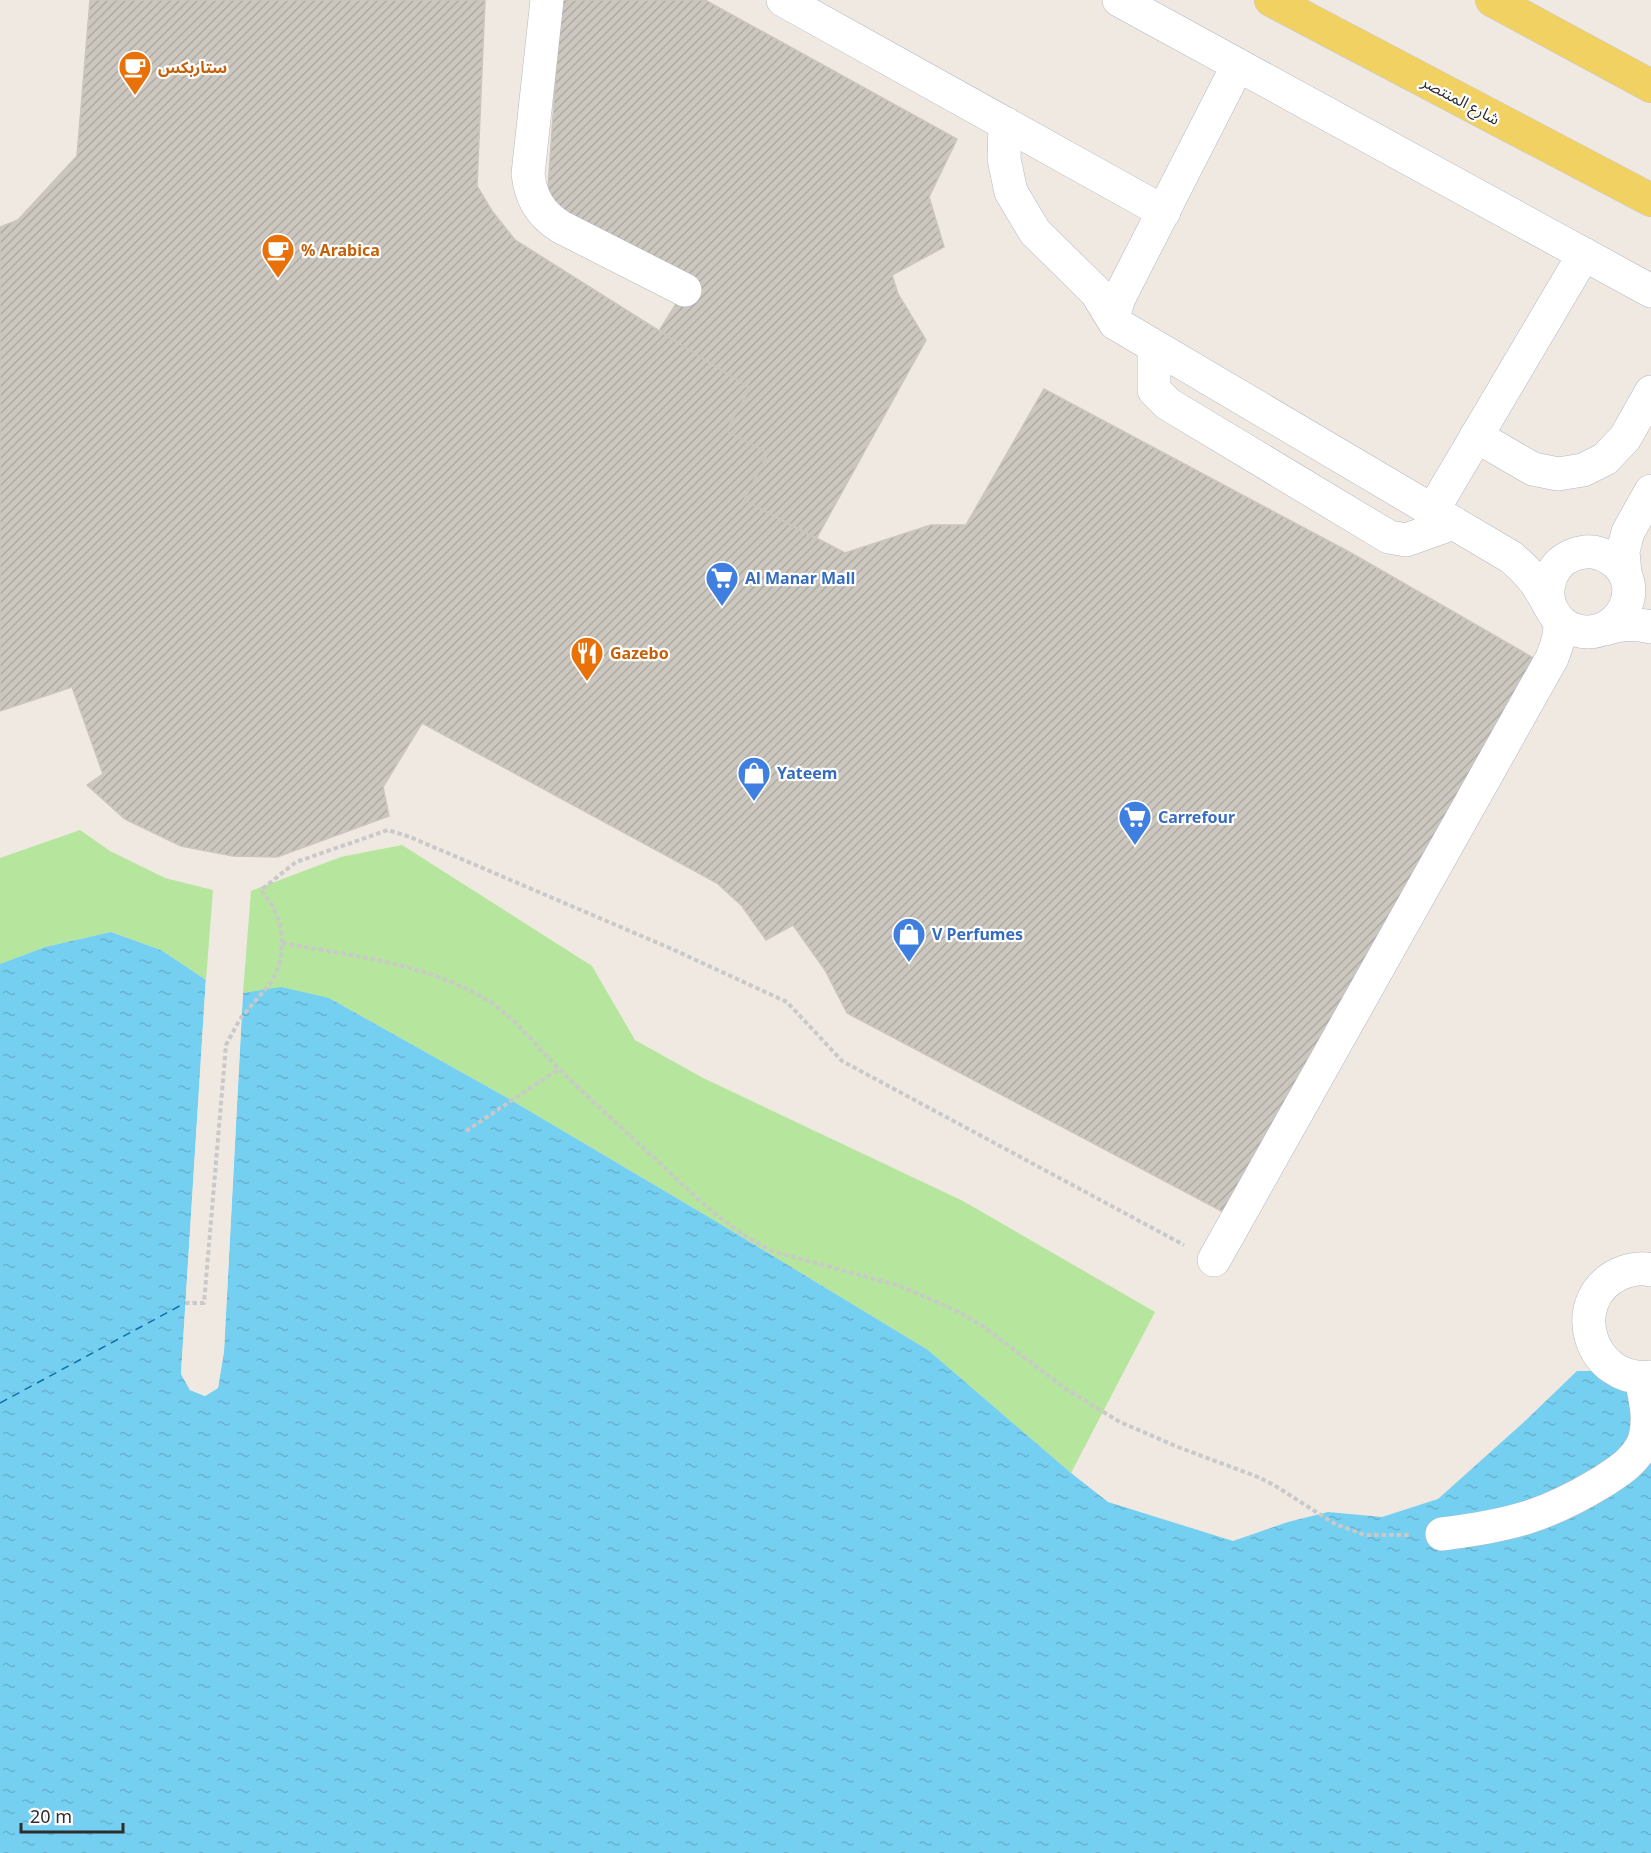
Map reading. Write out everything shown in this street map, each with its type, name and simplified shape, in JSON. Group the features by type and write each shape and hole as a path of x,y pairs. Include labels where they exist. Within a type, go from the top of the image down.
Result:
{"main road":[{"name":"شارع المنتصر","path":"1271,0 1651,200"},
{"path":"1492,0 1651,86"}],"lane":[{"path":"547,0 528,174 534,200 541,211 561,227 685,290"},
{"path":"783,0 1164,212"},
{"path":"1119,0 1651,291"},
{"path":"1115,323 1115,311 1119,298 1238,65"},
{"path":"1005,123 1004,159 1011,192 1035,232 1096,292 1115,323 1511,556 1527,570 1541,588 1555,614 1573,630 1597,631 1622,624 1651,626"},
{"path":"1154,346 1154,390 1168,404 1389,537 1406,540 1443,517 1476,436 1584,254"},
{"path":"1476,436 1533,469 1558,474 1583,470 1605,459 1625,438 1651,392"},
{"path":"1552,658 1568,644 1618,619 1627,604 1623,551 1628,532 1651,491"},
{"path":"1214,1260 1552,658 1558,638 1555,614 1547,591 1551,575 1561,562 1610,543 1628,532"},
{"path":"1511,556 1544,558 1583,552 1604,554 1616,562 1627,581 1635,603 1651,626"},
{"path":"1442,1534 1508,1524 1534,1516 1581,1494 1629,1463 1643,1442 1647,1429 1646,1377 1624,1375 1609,1366 1597,1354 1590,1338 1588,1321 1592,1304 1600,1289 1613,1277 1628,1270 1649,1268"}],"path":[{"path":"185,1303 204,1303 226,1045 240,1018 273,980 280,962 282,943 280,923 272,905 261,890 296,862 388,830 411,837 672,949 787,1002 842,1061 1214,1260"},
{"path":"282,943 412,968 465,988 490,1003 513,1020 559,1069 723,1222 757,1244 775,1252 900,1287 938,1302 984,1327 1066,1389 1120,1422 1168,1444 1266,1481 1342,1527 1365,1535 1442,1534"},
{"path":"466,1131 559,1069"}],"green space":[{"path":"80,830 110,851 165,878 213,890 206,980 161,950 111,932 45,947 0,964 0,858"},
{"path":"402,845 592,966 635,1040 703,1078 963,1201 1155,1312 1071,1473 928,1350 504,1096 329,998 243,993 251,891 341,857"}],"water":[{"path":"111,932 161,950 206,980 181,1374 190,1390 205,1396 218,1388 224,1351 243,993 281,987 329,998 504,1096 928,1350 1108,1502 1233,1541 1288,1522 1328,1512 1382,1517 1438,1499 1577,1371 1651,1371 1651,1853 0,1853 0,964 45,947"}],"pier":[{"path":"206,976 209,980 184,1374 192,1387 204,1393 216,1386 221,1351 240,993 243,990 224,1351 218,1388 205,1396 190,1390 181,1374"}],"building":[{"name":"Al Manar Mall","path":"90,0 485,0 477,186 492,211 515,240 750,388 726,431 768,453 744,500 845,553 931,525 966,525 1044,389 1351,553 1537,660 1227,1214 847,1013 825,970 793,925 766,940 742,906 717,883 422,723 383,787 389,816 277,857 233,856 181,846 125,819 87,785 103,774 72,687 0,711 0,227 18,220 77,156"},
{"path":"561,0 705,0 957,139 929,197 944,247 892,275 898,294 926,340 816,539 744,500 768,453 726,431 750,388 659,331 691,280 547,203"}],"ferry route":[{"path":"0,1403 185,1303"}],"place":[{"name":"ستاربكس","path":"135,96"},
{"name":"% Arabica","path":"278,279"},
{"name":"Al Manar Mall","path":"722,607"},
{"name":"Gazebo","path":"587,682"},
{"name":"Yateem","path":"754,802"},
{"name":"Carrefour","path":"1135,846"},
{"name":"V Perfumes","path":"909,963"}]}
